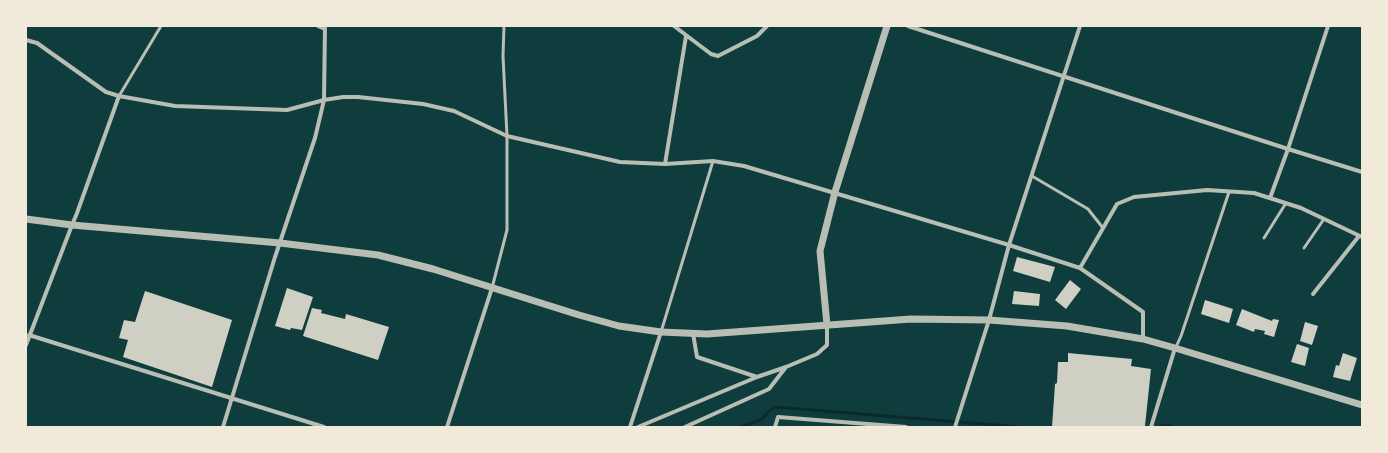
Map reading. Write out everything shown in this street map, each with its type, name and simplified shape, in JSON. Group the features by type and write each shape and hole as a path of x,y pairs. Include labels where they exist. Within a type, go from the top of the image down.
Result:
{"street":[{"path":"222,427 315,138 324,100 325,28 318,26"},
{"path":"674,26 711,54 718,56 757,36 767,26"},
{"path":"638,427 757,377 817,354 827,345 827,325 820,251 835,192 888,26"},
{"path":"908,26 1288,150 1362,172"},
{"path":"955,427 989,320 1009,245 1080,26"},
{"path":"1270,198 1288,150 1328,26"},
{"path":"665,164 686,36"},
{"path":"26,40 36,43 106,92 119,96 175,106 287,110 324,100 343,97 358,97 424,104 454,111 507,136 620,162 665,164 713,162 744,166 835,192 1080,268 1142,312 1143,339"},
{"path":"26,344 80,206 119,96"},
{"path":"1080,268 1117,204 1134,197 1207,190 1254,193 1301,208 1360,237 1313,294"},
{"path":"26,220 280,243 378,255 619,326 661,332 693,334 747,332 911,319 989,320 1066,326 1143,339 1362,405"},
{"path":"446,427 492,288"},
{"path":"630,427 661,332"},
{"path":"693,334 697,357 757,377"},
{"path":"30,335 324,427"},
{"path":"1151,427 1176,348"},
{"path":"685,427 769,389 786,367"},
{"path":"775,427 778,417 906,427"}],"lane":[{"path":"119,96 161,26"},
{"path":"492,288 507,230 507,136 503,56 504,26"},
{"path":"661,332 713,162"},
{"path":"1032,176 1088,209 1103,228"},
{"path":"1176,348 1229,192"},
{"path":"1264,238 1286,203"},
{"path":"1304,248 1324,219"}],"building":[{"path":"1017,257 1055,267 1050,282 1013,271"},
{"path":"1070,280 1081,289 1066,309 1055,300"},
{"path":"287,288 313,297 302,330 291,328 290,330 275,326"},
{"path":"145,291 232,320 212,387 123,357 128,340 119,338 124,320 135,322"},
{"path":"1014,291 1040,294 1039,306 1012,304"},
{"path":"1205,300 1233,309 1229,323 1201,314"},
{"path":"312,308 322,310 321,313 345,319 346,314 389,327 378,360 303,336"},
{"path":"1242,309 1272,321 1273,319 1279,320 1274,337 1264,334 1265,331 1255,329 1254,332 1236,325"},
{"path":"1305,322 1318,326 1312,345 1300,341"},
{"path":"1297,344 1309,348 1305,366 1291,362"},
{"path":"1068,353 1132,359 1131,366 1151,369 1145,426 1052,427 1058,362 1068,362"},
{"path":"1343,353 1357,358 1350,381 1333,377 1336,365 1339,366"}],"waterway":[{"path":"741,427 762,419 770,410 776,407 1020,427"},
{"path":"1159,427 1166,425 1172,427"}]}
